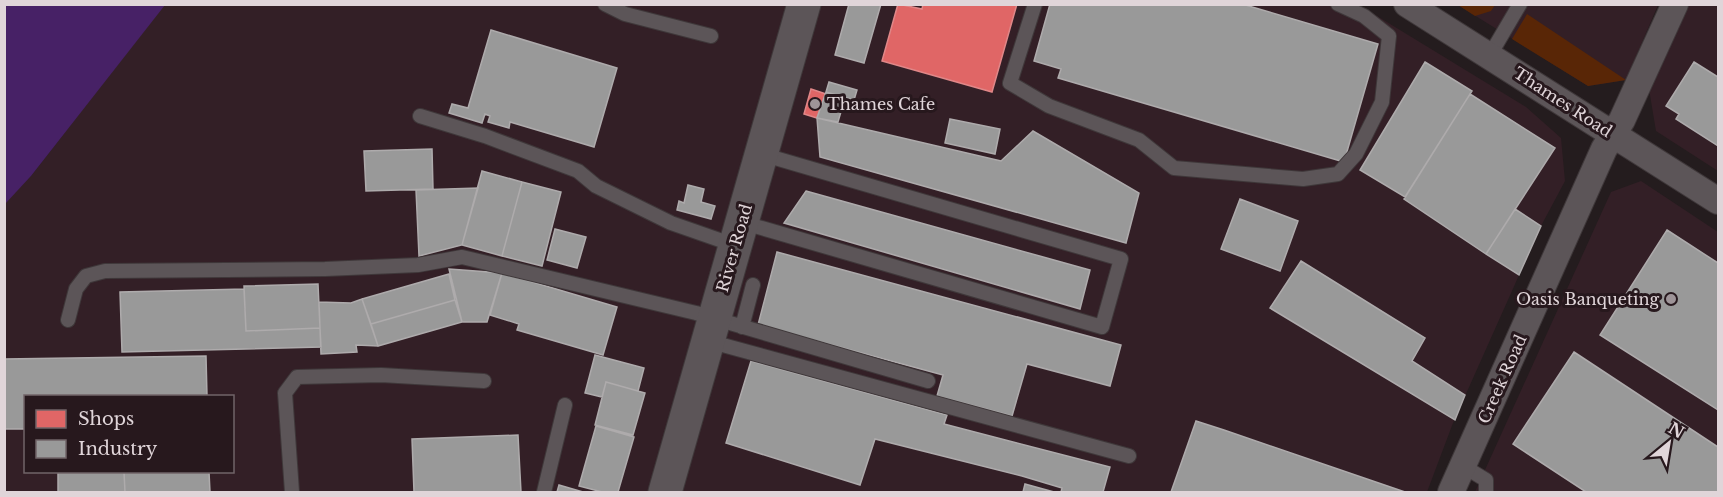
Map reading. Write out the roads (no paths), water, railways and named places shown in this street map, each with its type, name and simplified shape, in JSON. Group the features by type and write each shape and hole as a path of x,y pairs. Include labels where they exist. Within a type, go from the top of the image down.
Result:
{"street":[{"name":"River Road","path":"665,492 721,329 738,234 804,4"},
{"name":"Thames Road","path":"1407,4 1719,201"},
{"name":"Creek Road","path":"1451,492 1604,149 1614,135 1675,4"}],"lane":[{"path":"605,4 625,14 711,36"},
{"path":"1035,4 1010,83 1050,105 1139,140 1174,168 1302,178 1338,174 1356,154 1382,102 1389,36 1364,16 1338,4"},
{"path":"1490,55 1520,4"},
{"path":"420,116 485,136 578,171 596,186 660,218 738,234 1102,327 1121,259 761,154"},
{"path":"68,320 76,289 86,276 105,272 325,269 418,265 462,257 721,329 928,381"},
{"path":"721,329 753,285"},
{"path":"721,329 1129,456"},
{"path":"292,492 285,393 297,376 381,375 484,381"},
{"path":"544,492 565,405"},
{"path":"1463,466 1486,480 1486,492"}],"place":[{"name":"Thames Cafe","path":"815,104"},
{"name":"Oasis Banqueting","path":"1671,299"}]}
